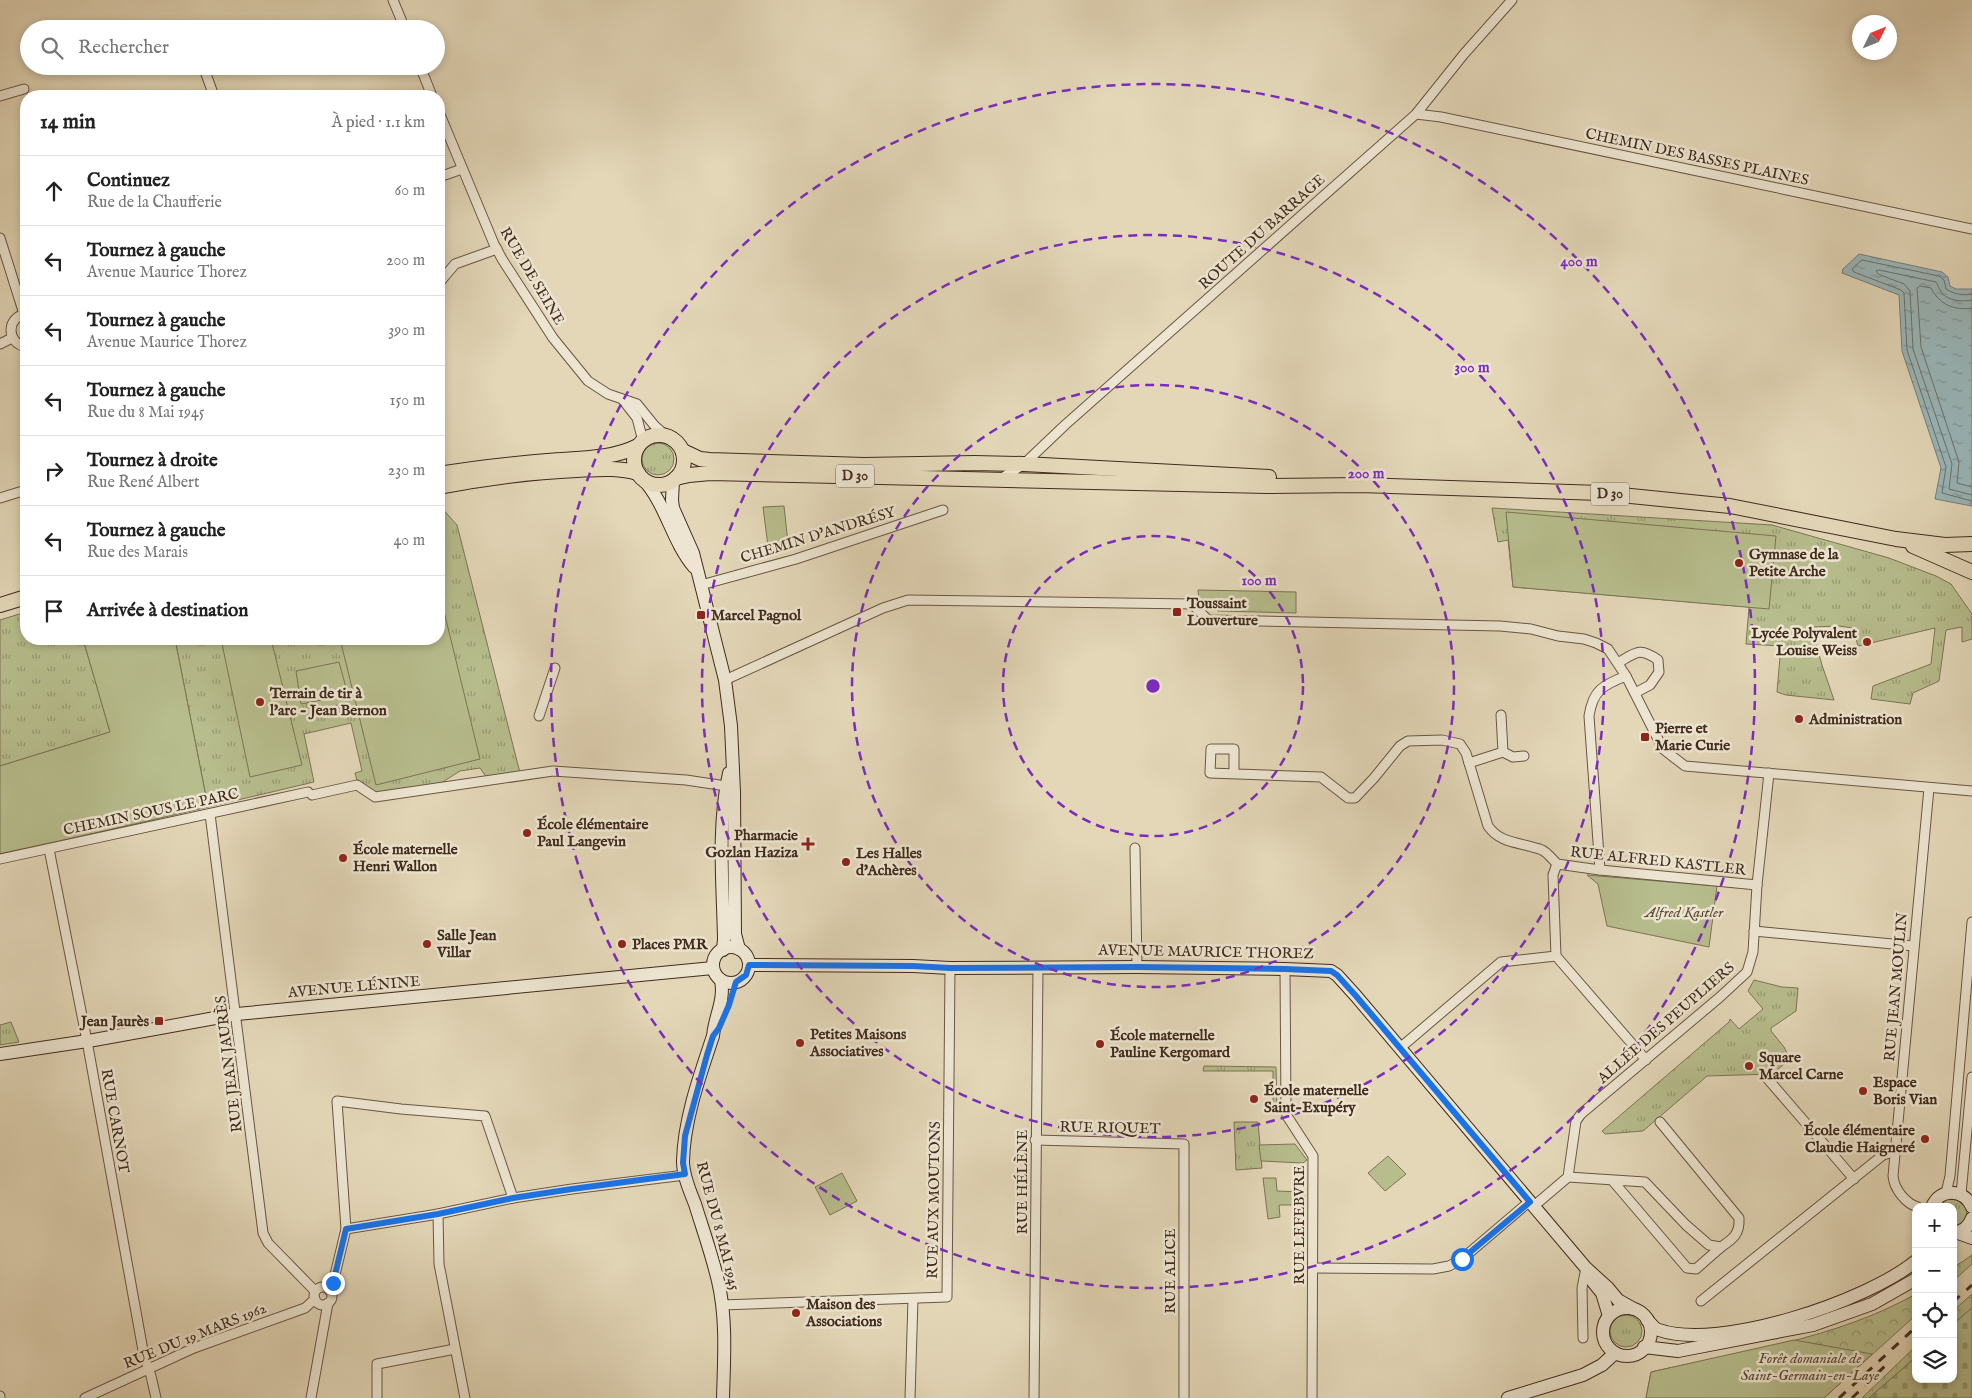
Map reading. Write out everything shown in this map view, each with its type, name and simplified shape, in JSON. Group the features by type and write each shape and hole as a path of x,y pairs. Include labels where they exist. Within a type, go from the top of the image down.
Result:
{"main road":[{"path":"445,473 624,453 650,436 666,436 679,444 683,451 684,465 675,479 656,485 641,476 615,469 535,473 445,486"},
{"path":"641,443 634,460 641,476"},
{"name":"D 30","path":"683,451 700,459 710,460 864,465 1024,464 1267,477 1360,485"},
{"name":"D 30","path":"675,479 689,475 710,473 1267,486 1360,485 1601,493 1730,506 1896,539 1945,545 1972,544"},
{"name":"D 30","path":"1896,539 1972,572"},
{"path":"0,605 20,599"}],"street":[{"path":"393,0 401,20"},
{"name":"ROUTE DU BARRAGE","path":"1024,464 1416,114 1464,54 1512,0"},
{"path":"206,75 212,90"},
{"path":"424,75 430,90"},
{"path":"0,96 20,90"},
{"name":"CHEMIN DES BASSES PLAINES","path":"1416,114 1972,229"},
{"name":"RUE DE SEINE","path":"445,127 497,249 553,338 588,381 597,389 638,404 654,426 666,436"},
{"path":"445,175 462,170"},
{"path":"0,238 20,299"},
{"path":"445,276 455,264 497,249"},
{"path":"20,316 15,318 10,328 12,338 20,345"},
{"path":"0,344 12,338"},
{"path":"623,400 637,418 641,443"},
{"path":"999,479 1024,464"},
{"path":"641,476 652,488 686,557 696,570"},
{"path":"675,479 672,500 673,508 689,541 712,621 725,680 731,726 734,792 735,934 739,949"},
{"path":"0,498 20,492"},
{"name":"CHEMIN D'ANDRÉSY","path":"701,585 796,559 943,510"},
{"path":"725,680 883,608 908,600 1192,604 1208,620 1516,627 1596,643 1608,650 1626,676 1662,749 1685,766 1972,791"},
{"path":"1618,662 1636,652 1648,653 1658,660 1659,672 1650,685 1635,693"},
{"path":"538,716 555,668"},
{"path":"1600,870 1590,716 1591,702 1597,692 1607,684 1626,676"},
{"path":"1501,715 1503,752"},
{"path":"1234,773 1321,777 1348,798 1355,798 1365,789 1400,746 1408,741 1442,740 1460,744 1466,753 1488,826 1494,834 1501,839 1544,851 1557,864 1553,875 1556,956 1646,1060"},
{"path":"1469,763 1503,752 1513,757 1524,756"},
{"path":"723,950 723,798 732,761"},
{"name":"CHEMIN SOUS LE PARC","path":"0,859 310,793 357,785 375,797 552,771 686,780 726,786"},
{"name":"ALLÉE DES PEUPLIERS","path":"1568,1177 1576,1121 1581,1114 1742,977 1750,965 1769,774"},
{"name":"RUE JEAN MOULIN","path":"1912,1205 1908,1203 1894,1184 1895,1153 1929,788"},
{"name":"RUE JEAN JAURÈS","path":"210,814 237,1014 263,1233 268,1243 315,1296"},
{"name":"RUE CARNOT","path":"49,848 87,1041 144,1356 156,1398"},
{"path":"1135,848 1137,967"},
{"name":"RUE ALFRED KASTLER","path":"1557,864 1757,885"},
{"path":"1946,1193 1950,1176 1969,992 1972,922"},
{"path":"1754,931 1914,946"},
{"path":"733,947 739,949 746,956 749,965 746,975 736,982 721,980 713,968 714,959 723,950 733,947"},
{"path":"1400,1048 1501,962 1556,956"},
{"name":"AVENUE MAURICE THOREZ","path":"749,965 950,968 1137,967 1331,971 1337,975 1400,1048 1586,1268 1618,1300 1634,1309"},
{"name":"RUE HÉLÈNE","path":"1034,1398 1038,967"},
{"name":"AVENUE LÉNINE","path":"0,1054 87,1041 237,1014 713,968"},
{"name":"RUE AUX MOUTONS","path":"722,1305 947,1297 950,968"},
{"name":"RUE LEFEBVRE","path":"1285,969 1286,1110 1287,1116 1313,1156 1312,1398"},
{"name":"RUE DU 8 MAI 1945","path":"721,980 723,993 713,1036 692,1104 685,1136 683,1163 718,1281 724,1334 723,1398"},
{"name":"RUE DU 8 MAI 1945","path":"713,1036 726,1013 736,982"},
{"path":"1766,1077 1854,1179"},
{"path":"1960,1194 1972,1077"},
{"path":"311,1398 328,1302 331,1296 329,1290 333,1283 346,1229 337,1101 401,1110 485,1116 513,1198"},
{"path":"1612,1180 1688,1268 1696,1269 1734,1237 1740,1228 1739,1218 1660,1122"},
{"name":"RUE RIQUET","path":"1035,1140 1184,1144"},
{"name":"RUE ALICE","path":"1184,1144 1184,1398"},
{"path":"1701,1301 1883,1155 1895,1153"},
{"path":"346,1229 438,1214 513,1198 685,1174"},
{"path":"1313,1268 1433,1269 1449,1266 1462,1259 1568,1177 1645,1182 1686,1226 1709,1245 1721,1248"},
{"path":"1935,1203 1939,1196 1946,1193 1960,1194 1968,1199 1972,1207"},
{"path":"438,1214 440,1264 465,1398"},
{"path":"1957,1233 1968,1227 1972,1218"},
{"path":"1957,1234 1972,1238"},
{"path":"1648,1320 1650,1329 1649,1339 1644,1347 1635,1354 1616,1353 1606,1343 1603,1329 1608,1316 1620,1309 1634,1309 1642,1313 1657,1330 1684,1334 1718,1334 1816,1312 1876,1286 1912,1264"},
{"path":"1583,1338 1582,1288 1586,1268"},
{"name":"AVENUE MAURICE THOREZ","path":"1586,1268 1590,1278 1602,1293 1608,1316"},
{"path":"1644,1347 1678,1351 1813,1324 1872,1304 1912,1281"},
{"path":"328,1302 322,1304 315,1296 322,1287 329,1290"},
{"name":"RUE DU 19 MARS 1962","path":"85,1398 148,1368 221,1337 305,1308 315,1296"},
{"path":"910,1398 913,1299"},
{"path":"377,1398 377,1364 455,1349"},
{"path":"1508,1398 1583,1375 1602,1365 1616,1353"}],"green space":[{"path":"658,443 669,448 674,459 669,470 658,475 647,470 642,459 647,448"},
{"path":"784,506 788,543 768,546 763,507"},
{"path":"1492,508 1772,525 1889,558 1936,576 1951,584 1972,614 1972,639 1962,642 1962,627 1946,630 1939,681 1913,693 1910,704 1871,699 1873,686 1931,664 1935,628 1858,646 1853,628 1839,626 1811,627 1834,700 1786,695 1777,692 1781,646 1746,644 1749,607 1513,587 1508,540 1498,542"},
{"path":"445,512 457,525 520,773 487,778 480,768 460,771 438,785 376,794 358,784 355,773 362,771 351,723 304,734 314,782 208,807 176,645 445,645"},
{"path":"1506,512 1776,536 1769,609 1513,587"},
{"path":"1198,590 1296,592 1296,613 1218,611 1217,600 1199,600"},
{"path":"20,614 20,645 85,645 110,732 0,766 0,620"},
{"path":"445,616 480,759 376,785 341,645 445,645"},
{"path":"85,645 176,645 208,807 0,855 0,766 110,732"},
{"name":"Terrain de tir à l'arc - Jean Bernon","path":"222,645 272,645 302,765 250,777"},
{"path":"339,662 348,695 301,704 296,671"},
{"name":"Alfred Kastler","path":"1587,875 1717,886 1709,947 1607,926 1598,884"},
{"path":"1754,980 1782,987 1798,988 1796,1011 1771,1028 1771,1031 1784,1047 1790,1059 1772,1074 1707,1076 1643,1131 1605,1134 1602,1131 1729,1022 1730,1019 1739,1029 1763,1009 1748,991"},
{"path":"11,1022 19,1042 0,1045 0,1025"},
{"path":"1204,1066 1276,1067 1277,1112 1273,1112 1273,1071 1203,1071"},
{"path":"1234,1122 1258,1122 1262,1168 1236,1170"},
{"path":"1295,1144 1307,1160 1303,1163 1261,1161 1259,1145"},
{"path":"1388,1156 1406,1174 1385,1191 1368,1173"},
{"path":"842,1173 857,1201 830,1215 815,1187"},
{"path":"1263,1178 1276,1178 1277,1191 1303,1192 1305,1202 1303,1205 1279,1205 1280,1217 1268,1219"},
{"path":"1946,1199 1958,1199 1967,1213 1963,1224 1957,1227 1957,1203 1942,1203"},
{"path":"1972,1255 1972,1264 1957,1277 1957,1265"},
{"path":"1972,1294 1972,1308 1957,1321 1957,1307"},
{"name":"Forêt domaniale de Saint-Germain-en-Laye","path":"1912,1296 1912,1319 1824,1398 1646,1398 1651,1372 1787,1342 1853,1322"},
{"path":"1972,1308 1972,1398 1869,1398 1912,1360 1912,1383 1957,1383 1957,1321"},
{"path":"1626,1315 1632,1316 1637,1320 1641,1325 1641,1337 1637,1342 1632,1346 1626,1347 1620,1346 1615,1342 1611,1337 1610,1331 1611,1325 1615,1320 1620,1316"},
{"name":"Forêt domaniale de Saint-Germain-en-Laye","path":"1794,1340 1872,1354 1824,1398 1646,1398 1651,1372"},
{"name":"Forêt domaniale de Saint-Germain-en-Laye","path":"1912,1350 1912,1360 1869,1398 1862,1398"}],"water":[{"path":"1859,254 1942,272 1948,277 1950,286 1956,289 1972,289 1972,506 1935,499 1941,468 1902,351 1899,295 1842,273 1843,269"}],"railway":[{"path":"1957,1298 1972,1285"},
{"path":"1839,1398 1912,1331"},
{"path":"1852,1398 1887,1364"}],"place":[{"name":"Gymnase de la Petite Arche","path":"1739,563"},
{"name":"Toussaint Louverture","path":"1177,612"},
{"name":"Marcel Pagnol","path":"701,615"},
{"name":"Lycée Polyvalent Louise Weiss","path":"1867,642"},
{"name":"Terrain de tir à l'arc - Jean Bernon","path":"260,702"},
{"name":"Administration","path":"1799,719"},
{"name":"Pierre et Marie Curie","path":"1645,737"},
{"name":"École élémentaire Paul Langevin","path":"527,833"},
{"name":"Pharmacie Gozlan Haziza","path":"808,844"},
{"name":"École maternelle Henri Wallon","path":"343,858"},
{"name":"Les Halles d'Achères","path":"846,862"},
{"name":"Salle Jean Villar","path":"427,944"},
{"name":"Places PMR","path":"622,944"},
{"name":"Jean Jaurès","path":"159,1021"},
{"name":"Petites Maisons Associatives","path":"800,1043"},
{"name":"École maternelle Pauline Kergomard","path":"1100,1044"},
{"name":"Square Marcel Carne","path":"1749,1066"},
{"name":"Espace Boris Vian","path":"1863,1091"},
{"name":"École maternelle Saint-Exupéry","path":"1254,1099"},
{"name":"École élémentaire Claudie Haigneré","path":"1925,1139"},
{"name":"Maison des Associations","path":"796,1313"}],"route":[{"path":"333,1283 346,1229 438,1214 513,1198 685,1174 683,1163 685,1136 692,1104 707,1055 713,1036 719,1028 729,1005 736,982 746,975 749,965 913,966 935,968 1137,967 1331,971 1356,996 1530,1202 1462,1259"}]}
